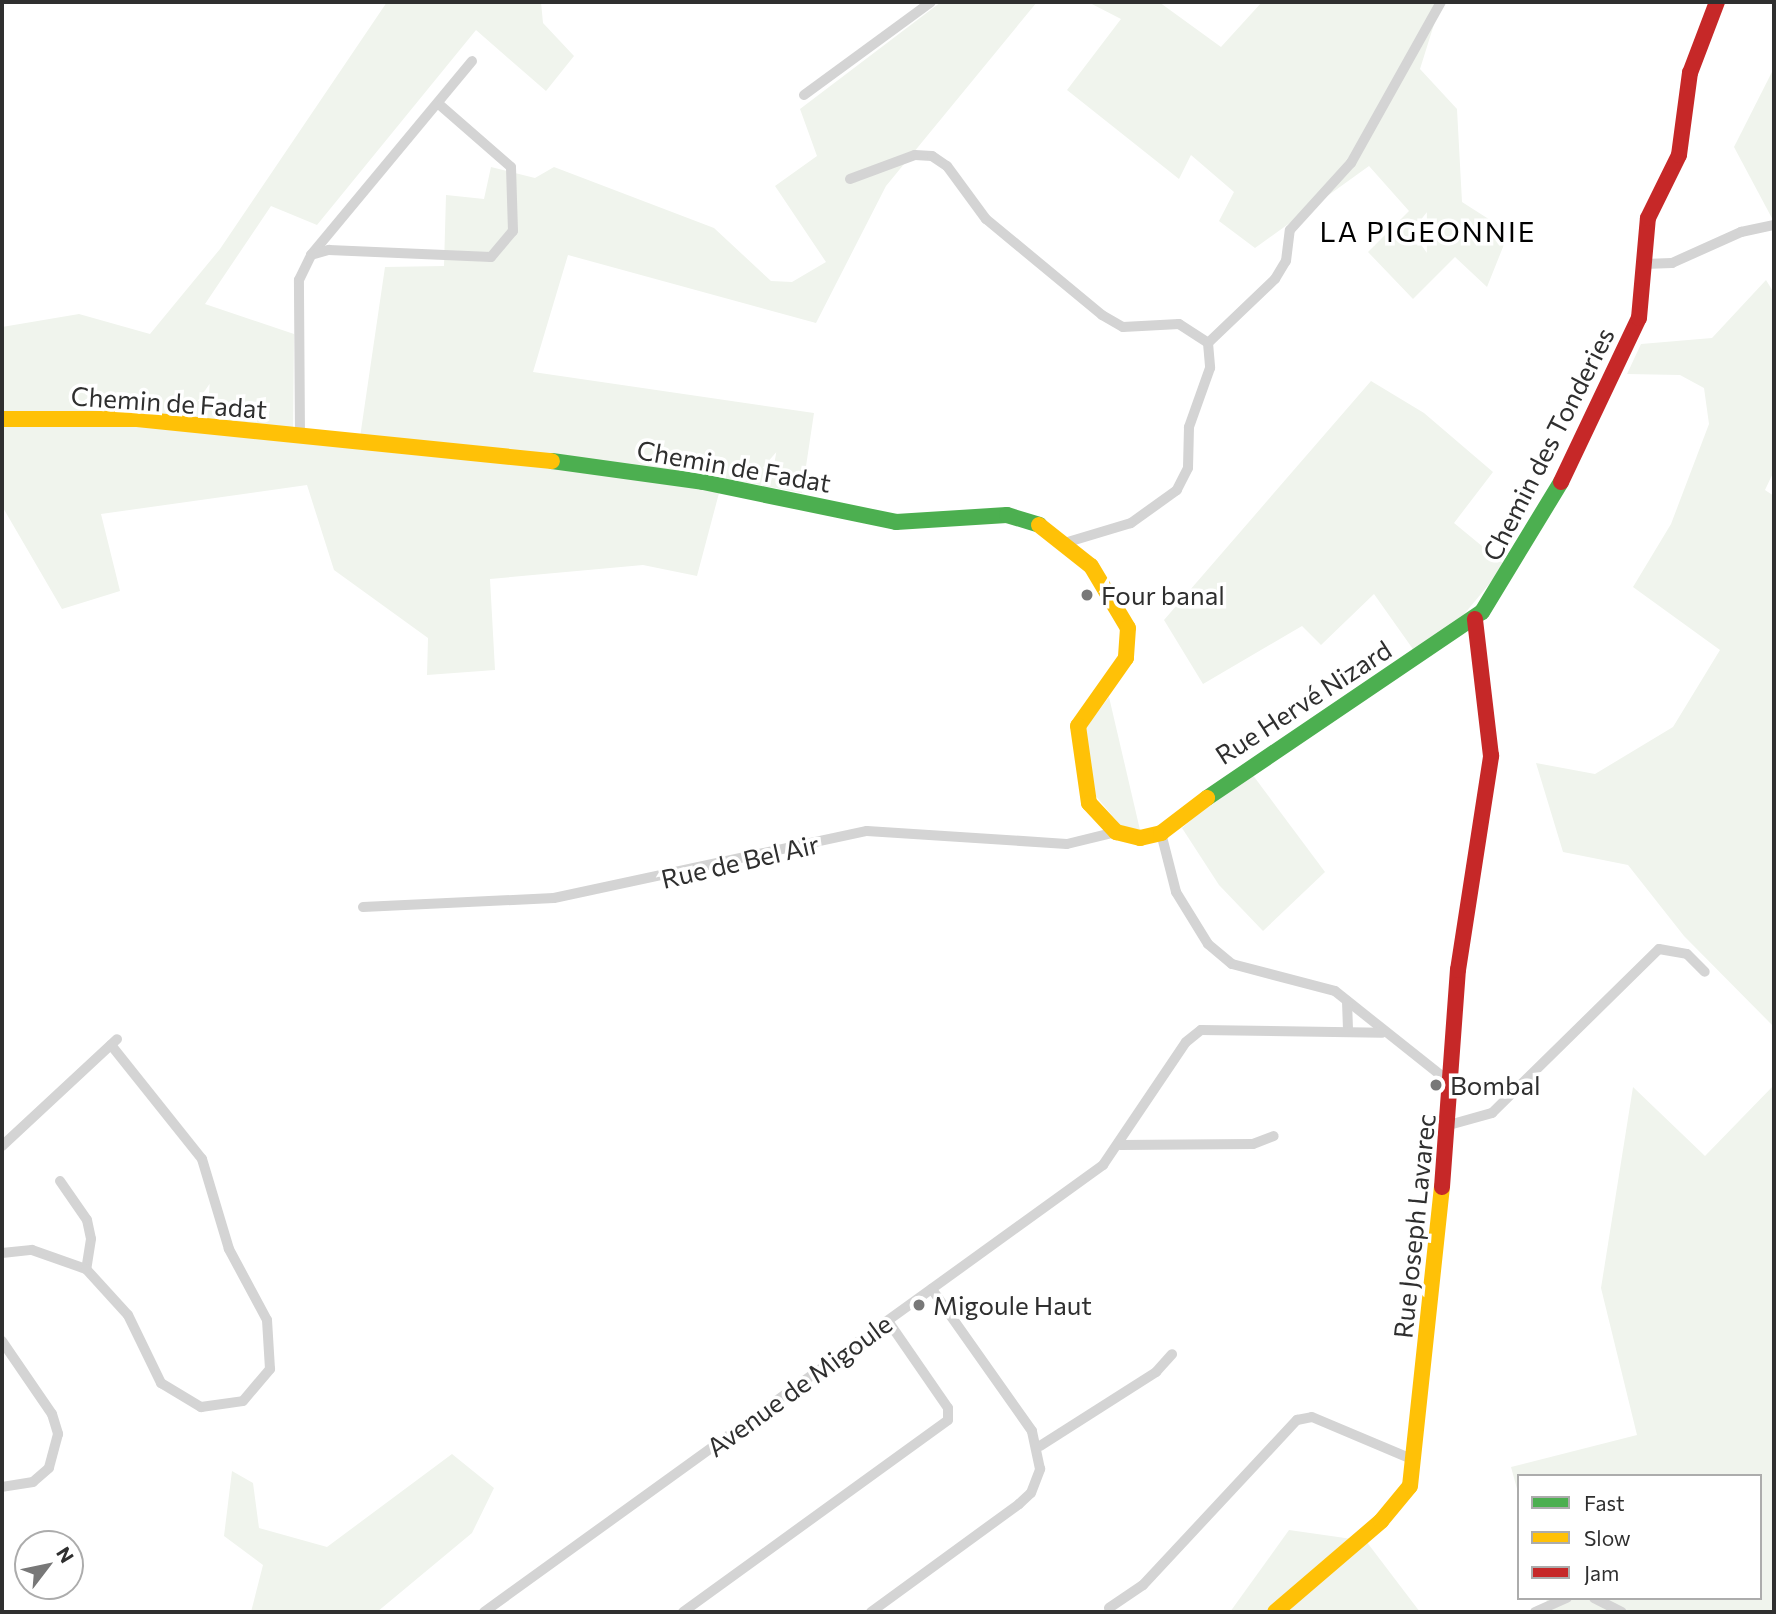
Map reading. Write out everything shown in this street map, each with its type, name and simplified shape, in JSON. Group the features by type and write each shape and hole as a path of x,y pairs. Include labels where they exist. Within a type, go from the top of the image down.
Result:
{"street":[{"path":"804,95 931,2"},
{"path":"1208,343 1275,279 1286,261 1290,230 1351,163 1441,2"},
{"name":"Chemin des Tonderies","path":"1475,619 1528,545 1598,409 1639,318 1648,218 1679,155 1690,73 1717,2"},
{"path":"300,436 299,280 311,255 440,105 472,61"},
{"path":"311,255 329,250 491,257 505,246 513,231 511,167 440,105"},
{"path":"850,179 915,155 932,156 947,166 986,219 1102,315 1123,327 1179,324 1208,343"},
{"path":"1644,264 1672,263 1741,232 1774,225"},
{"path":"1068,542 1131,523 1177,490 1188,468 1189,427 1210,368 1208,343"},
{"name":"Chemin de Fadat","path":"2,419 137,419 471,450 703,482 896,522 1007,515 1068,542 1111,592 1128,628 1126,658 1078,726 1089,803 1116,832"},
{"name":"Rue Hervé Nizard","path":"1161,833 1274,747 1475,619"},
{"name":"Rue Joseph Lavarec","path":"1275,1612 1400,1503 1414,1460 1449,1125 1461,947 1491,756 1475,619"},
{"name":"Rue de Bel Air","path":"363,907 554,898 867,831 1067,844 1116,832"},
{"path":"1116,832 1140,838 1161,833 1175,892 1208,944 1232,964 1313,982 1347,1001 1382,1033 1452,1084"},
{"path":"1449,1125 1492,1113 1659,949 1687,954 1705,972"},
{"path":"1347,1001 1348,1030"},
{"name":"Avenue de Migoule","path":"484,1612 1103,1165 1120,1145 1186,1042 1201,1030 1348,1030 1382,1033"},
{"path":"2,1146 113,1042 202,1159 229,1250 267,1320 270,1369 259,1390 225,1408 201,1407 175,1395 152,1370 111,1290 86,1269 32,1250 2,1253"},
{"path":"1120,1145 1253,1143 1274,1136"},
{"path":"60,1181 87,1220 91,1239 86,1269"},
{"path":"871,1612 1031,1493 1040,1446 932,1289"},
{"path":"683,1612 948,1420 948,1408 888,1321"},
{"path":"2,1341 52,1414 58,1434 49,1468 33,1482 2,1487"},
{"path":"1040,1446 1156,1372 1172,1354"},
{"path":"1109,1608 1143,1585 1297,1420 1311,1416 1414,1460"},
{"path":"1535,1612 1562,1600"},
{"path":"1598,1600 1622,1612"}],"shaded area":[{"path":"387,2 541,2 543,23 574,56 546,91 476,30 317,225 271,206 205,304 294,334 293,439 359,444 385,267 444,266 446,195 484,199 491,167 535,178 554,167 714,228 771,281 792,282 826,262 775,186 817,156 800,109 941,2 1037,2 886,186 816,323 568,255 533,372 814,413 802,493 723,478 697,576 643,565 490,579 495,670 427,675 428,638 334,570 307,485 101,514 120,591 62,609 2,506 2,327 79,314 150,334 220,249"},
{"path":"1088,2 1159,2 1221,47 1262,2 1441,2 1420,69 1457,109 1462,202 1509,232 1487,287 1455,257 1413,299 1368,252 1409,211 1369,166 1255,248 1219,221 1234,192 1191,155 1179,179 1067,90 1121,19"},
{"path":"1774,68 1774,222 1734,147"},
{"path":"1766,280 1774,293 1774,471 1765,490 1774,496 1774,1027 1684,936 1628,865 1563,852 1536,763 1595,774 1673,727 1720,650 1633,587 1671,524 1709,424 1704,388 1680,375 1627,374 1641,344 1712,338"},
{"path":"1371,381 1424,413 1493,472 1454,523 1505,565 1451,630 1415,652 1374,594 1321,645 1302,626 1203,684 1164,620"},
{"path":"1109,697 1140,830 1121,826 1094,794 1085,729"},
{"path":"1249,770 1325,872 1263,931 1219,885 1182,828"},
{"path":"1774,1085 1774,1612 1545,1612 1547,1600 1762,1600 1762,1474 1517,1474 1517,1489 1511,1467 1637,1435 1601,1288 1633,1087 1705,1156"},
{"path":"452,1454 494,1488 472,1533 377,1612 251,1612 263,1565 224,1536 232,1471 253,1483 259,1528 327,1547"},
{"path":"1289,1530 1366,1541 1420,1612 1230,1612"}],"traffic: fast":[{"path":"552,461 703,482 896,522 1007,515 1039,525"},
{"path":"1207,798 1482,612 1561,482"}],"traffic: slow":[{"path":"2,419 137,419 552,461"},
{"path":"1039,525 1091,566 1128,628 1126,658 1078,726 1089,803 1116,832 1140,838 1161,833 1207,798"},
{"path":"1275,1612 1381,1521 1410,1486 1442,1187"}],"traffic: jam":[{"path":"1561,482 1639,318 1648,218 1679,155 1690,73 1717,2"},
{"path":"1442,1187 1458,970 1491,756 1475,619"}],"place":[{"name":"Four banal","path":"1087,595"},
{"name":"Bombal","path":"1436,1085"},
{"name":"Migoule Haut","path":"919,1305"}],"district":[{"name":"LA PIGEONNIE","path":"1428,231"}]}
